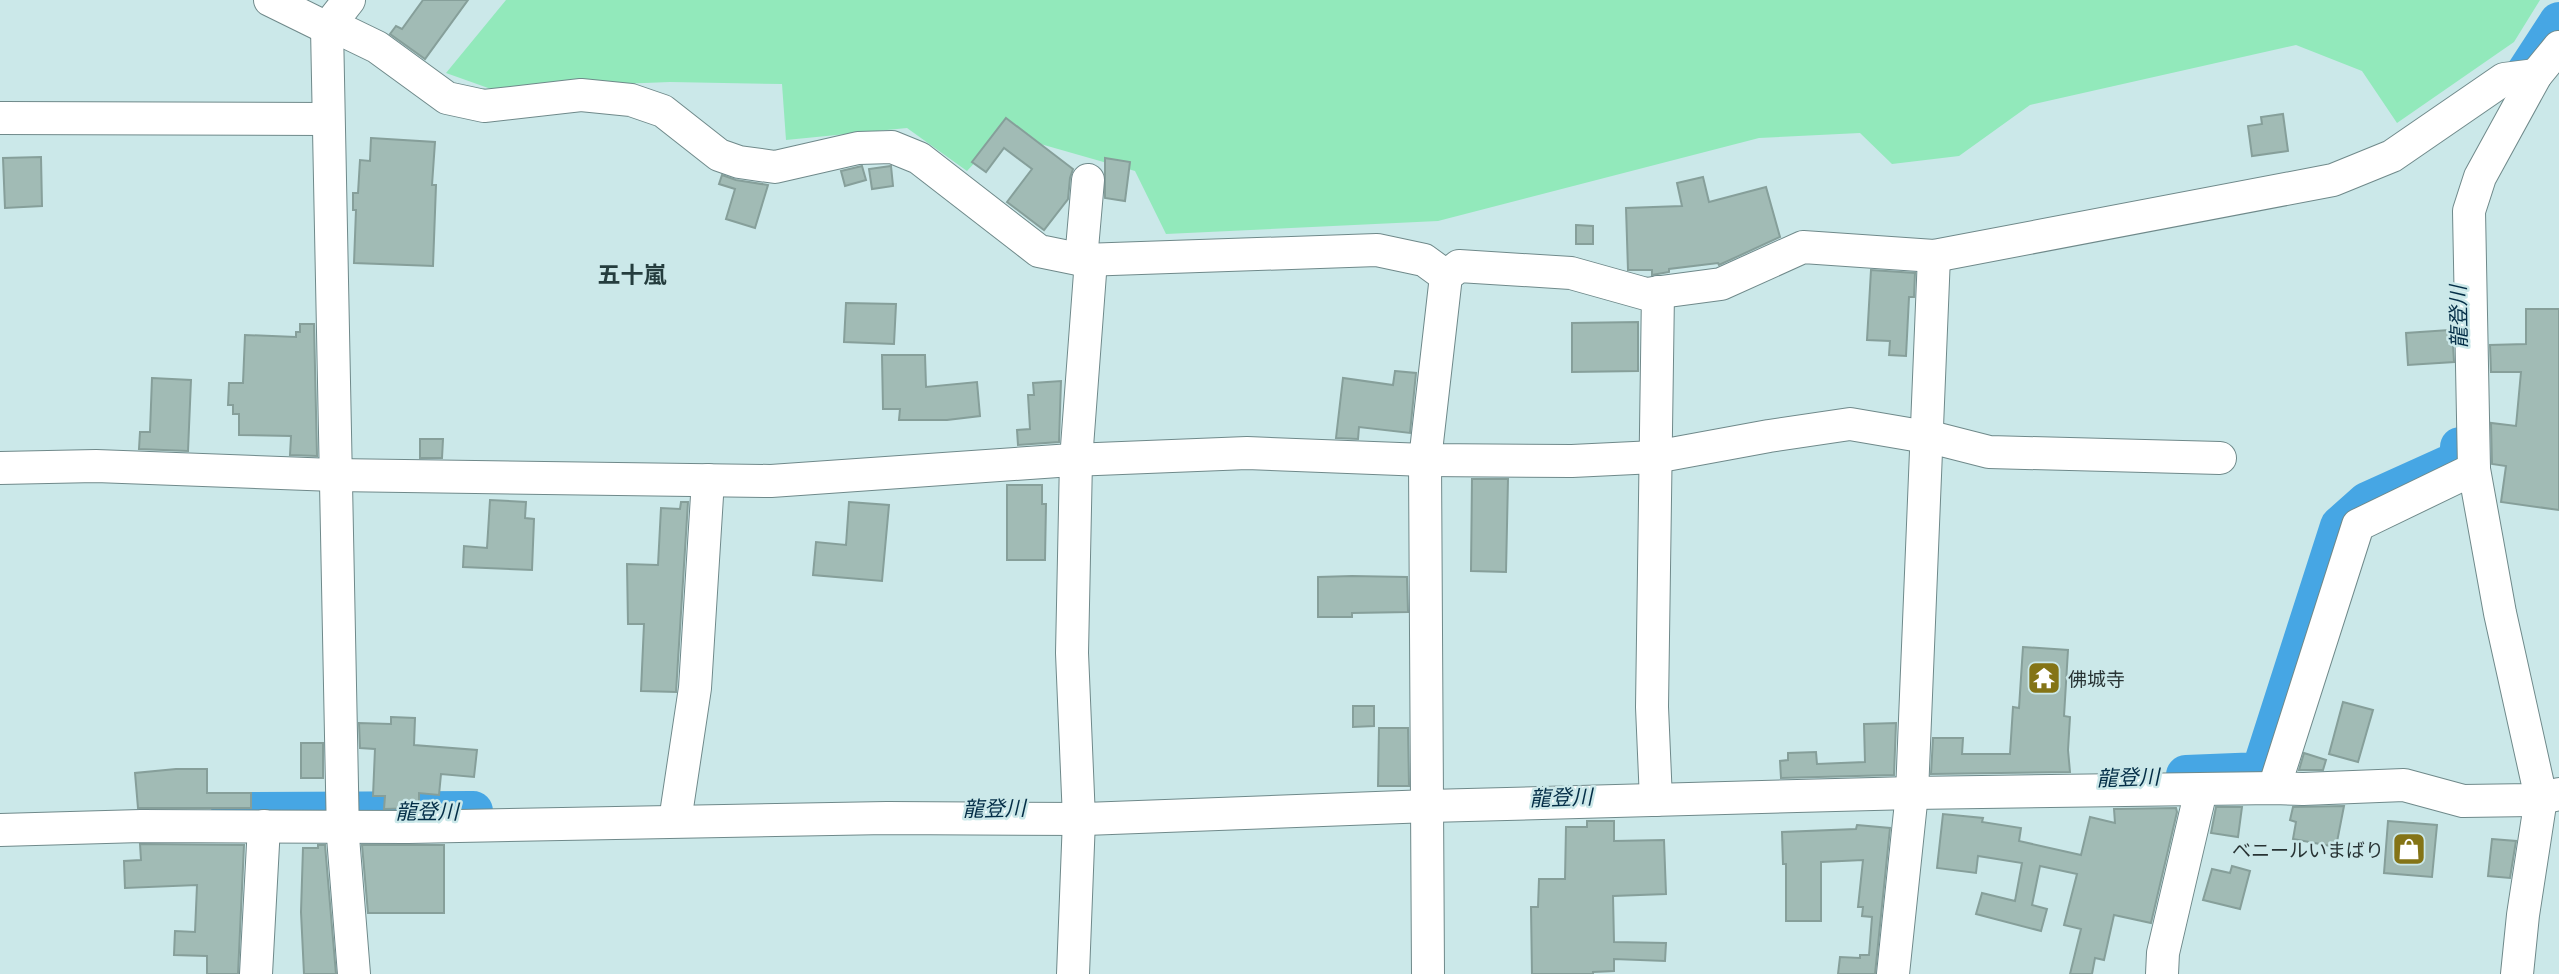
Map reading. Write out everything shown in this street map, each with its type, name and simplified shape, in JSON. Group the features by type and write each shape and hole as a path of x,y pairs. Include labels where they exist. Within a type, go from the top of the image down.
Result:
{"street":[{"path":"270,0 327,28 346,32 377,47 447,98 485,106 581,95 631,100 663,111 719,155 739,162 775,166 858,148 892,147 919,158 1039,251 1086,260 1377,250 1424,260 1446,276"},
{"path":"349,0 327,28 343,825 354,974"},
{"path":"1428,974 1426,460 1446,276 1459,267 1571,273 1646,293 1658,292 1721,284 1777,256 1803,247 1934,256 2333,180 2392,156 2504,79 2552,58"},
{"path":"2517,974 2523,915 2550,796 2500,613 2474,469 2469,211 2480,177 2552,58"},
{"path":"0,118 328,119"},
{"path":"1073,974 1079,819 1072,653 1076,460 1088,180"},
{"path":"1893,974 1912,793 1934,256"},
{"path":"1656,799 1652,712 1658,292"},
{"path":"0,468 96,466 334,475 771,481 1076,460 1247,453 1426,460 1572,461 1655,457 1850,424 1938,439 1989,452 2220,458"},
{"path":"2274,788 2358,525 2474,469"},
{"path":"675,821 695,688 708,480"},
{"path":"0,830 343,825 408,827 887,818 1079,819 1656,799 2303,789 2404,785 2463,801 2550,796"},
{"path":"2162,974 2163,953 2201,790"},
{"path":"256,974 264,826"}],"green space":[{"path":"506,0 2540,0 2514,42 2397,123 2362,71 2296,45 2030,105 1959,156 1892,164 1860,133 1759,138 1438,221 1166,234 1135,171 1002,133 967,171 907,128 786,140 782,84 670,82 491,89 446,73"}],"building":[{"path":"423,0 468,0 425,59 390,34 396,26 402,29"},
{"path":"2283,114 2288,151 2252,156 2248,126 2262,124 2261,117"},
{"path":"1006,118 1073,169 1068,199 1044,230 1007,202 1032,169 1004,148 986,172 972,162"},
{"path":"371,138 435,142 432,185 436,185 433,266 354,263 356,210 353,210 353,193 358,193 360,160 370,161"},
{"path":"41,157 42,206 5,208 3,158"},
{"path":"1105,158 1130,162 1125,201 1105,198"},
{"path":"862,166 866,180 845,186 841,171"},
{"path":"891,166 893,186 872,189 869,169"},
{"path":"722,175 768,185 755,228 726,219 735,189 719,184"},
{"path":"1703,177 1709,202 1766,187 1780,237 1719,265 1669,269 1669,272 1652,275 1652,270 1628,270 1626,208 1682,206 1677,183"},
{"path":"1576,225 1593,226 1593,244 1576,244"},
{"path":"1871,270 1915,273 1914,297 1909,297 1906,356 1889,355 1890,341 1867,340"},
{"path":"846,303 896,304 894,344 844,342"},
{"path":"2526,309 2559,309 2559,510 2501,502 2506,466 2492,464 2491,423 2516,426 2521,372 2491,372 2490,345 2526,344"},
{"path":"1638,322 1638,371 1572,372 1572,323"},
{"path":"300,324 314,324 317,456 290,455 291,436 239,435 239,414 233,414 233,405 228,405 229,383 243,383 245,335 296,337 296,332 300,332"},
{"path":"2449,330 2454,362 2408,365 2406,333"},
{"path":"882,355 925,355 926,387 977,382 980,416 947,420 899,420 900,409 883,409"},
{"path":"1395,371 1416,373 1410,433 1359,427 1358,439 1336,438 1343,378 1393,385"},
{"path":"152,378 191,380 188,451 139,449 140,432 150,432"},
{"path":"1061,381 1059,442 1018,445 1017,430 1030,429 1028,395 1034,395 1033,383"},
{"path":"420,439 443,439 442,458 420,458"},
{"path":"1472,479 1508,479 1506,572 1471,571"},
{"path":"1007,485 1042,485 1042,504 1046,504 1045,560 1007,560"},
{"path":"490,500 526,502 525,518 534,519 532,570 463,567 464,546 487,548"},
{"path":"681,502 688,502 676,692 641,691 644,624 628,624 627,564 658,565 661,508 680,509"},
{"path":"849,502 889,505 882,581 813,575 816,542 846,545"},
{"path":"1318,577 1407,577 1408,612 1352,613 1352,617 1318,617"},
{"path":"2023,647 2068,650 2064,716 2070,717 2070,772 1931,774 1933,738 1963,738 1962,754 2010,754 2013,707 2019,708"},
{"path":"2343,702 2373,710 2358,762 2329,754"},
{"path":"1353,706 1374,706 1374,726 1353,727"},
{"path":"391,717 415,718 414,745 477,750 474,777 441,774 439,795 419,793 419,808 384,809 385,796 373,796 375,749 360,748 359,723 391,724"},
{"path":"1896,723 1894,775 1781,778 1780,761 1788,760 1788,753 1816,752 1817,764 1865,762 1864,724"},
{"path":"1379,728 1408,728 1409,786 1378,786"},
{"path":"301,743 323,743 323,778 301,778"},
{"path":"2304,753 2326,760 2323,770 2299,770"},
{"path":"207,769 207,793 251,793 251,808 138,808 135,773"},
{"path":"2344,806 2336,847 2293,839 2296,822 2290,820 2293,807"},
{"path":"2216,807 2242,807 2238,837 2211,833"},
{"path":"2176,808 2151,923 2114,915 2104,960 2095,958 2092,974 2070,974 2081,929 2064,925 2077,874 2040,866 2032,905 2047,909 2041,931 1976,914 1982,893 2015,901 2022,863 1978,856 1976,873 1937,868 1943,814 1983,818 1982,822 2021,828 2019,841 2081,855 2090,817 2115,823 2114,809"},
{"path":"1587,821 1614,821 1614,841 1664,840 1666,894 1613,896 1614,942 1666,943 1665,961 1614,959 1614,971 1593,974 1532,974 1531,907 1538,907 1539,879 1565,879 1566,827 1587,827"},
{"path":"2388,821 2437,825 2432,877 2384,873"},
{"path":"1857,825 1890,828 1875,974 1838,974 1840,957 1860,958 1860,955 1869,955 1872,917 1862,916 1863,907 1858,907 1863,860 1821,862 1821,921 1786,921 1786,864 1783,864 1782,832 1856,829"},
{"path":"2492,839 2516,841 2510,878 2488,876"},
{"path":"140,844 244,845 238,974 207,974 207,956 174,955 175,931 195,932 197,885 125,888 124,861 141,860"},
{"path":"318,845 325,845 336,974 304,974 301,912 303,848 318,848"},
{"path":"362,845 444,845 444,913 368,913"},
{"path":"2232,866 2250,871 2240,909 2203,900 2212,869 2230,873"}],"waterway":[{"name":"龍登川","path":"2522,79 2559,22"},
{"name":"龍登川","path":"2186,775 2261,772 2340,526 2367,502 2460,460 2460,447"},
{"name":"龍登川","path":"231,812 473,811"}],"place":[{"name":"佛城寺","path":"2044,678"},
{"name":"べニールいまばり","path":"2409,849"}],"district":[{"name":"五十嵐","path":"632,274"}]}
